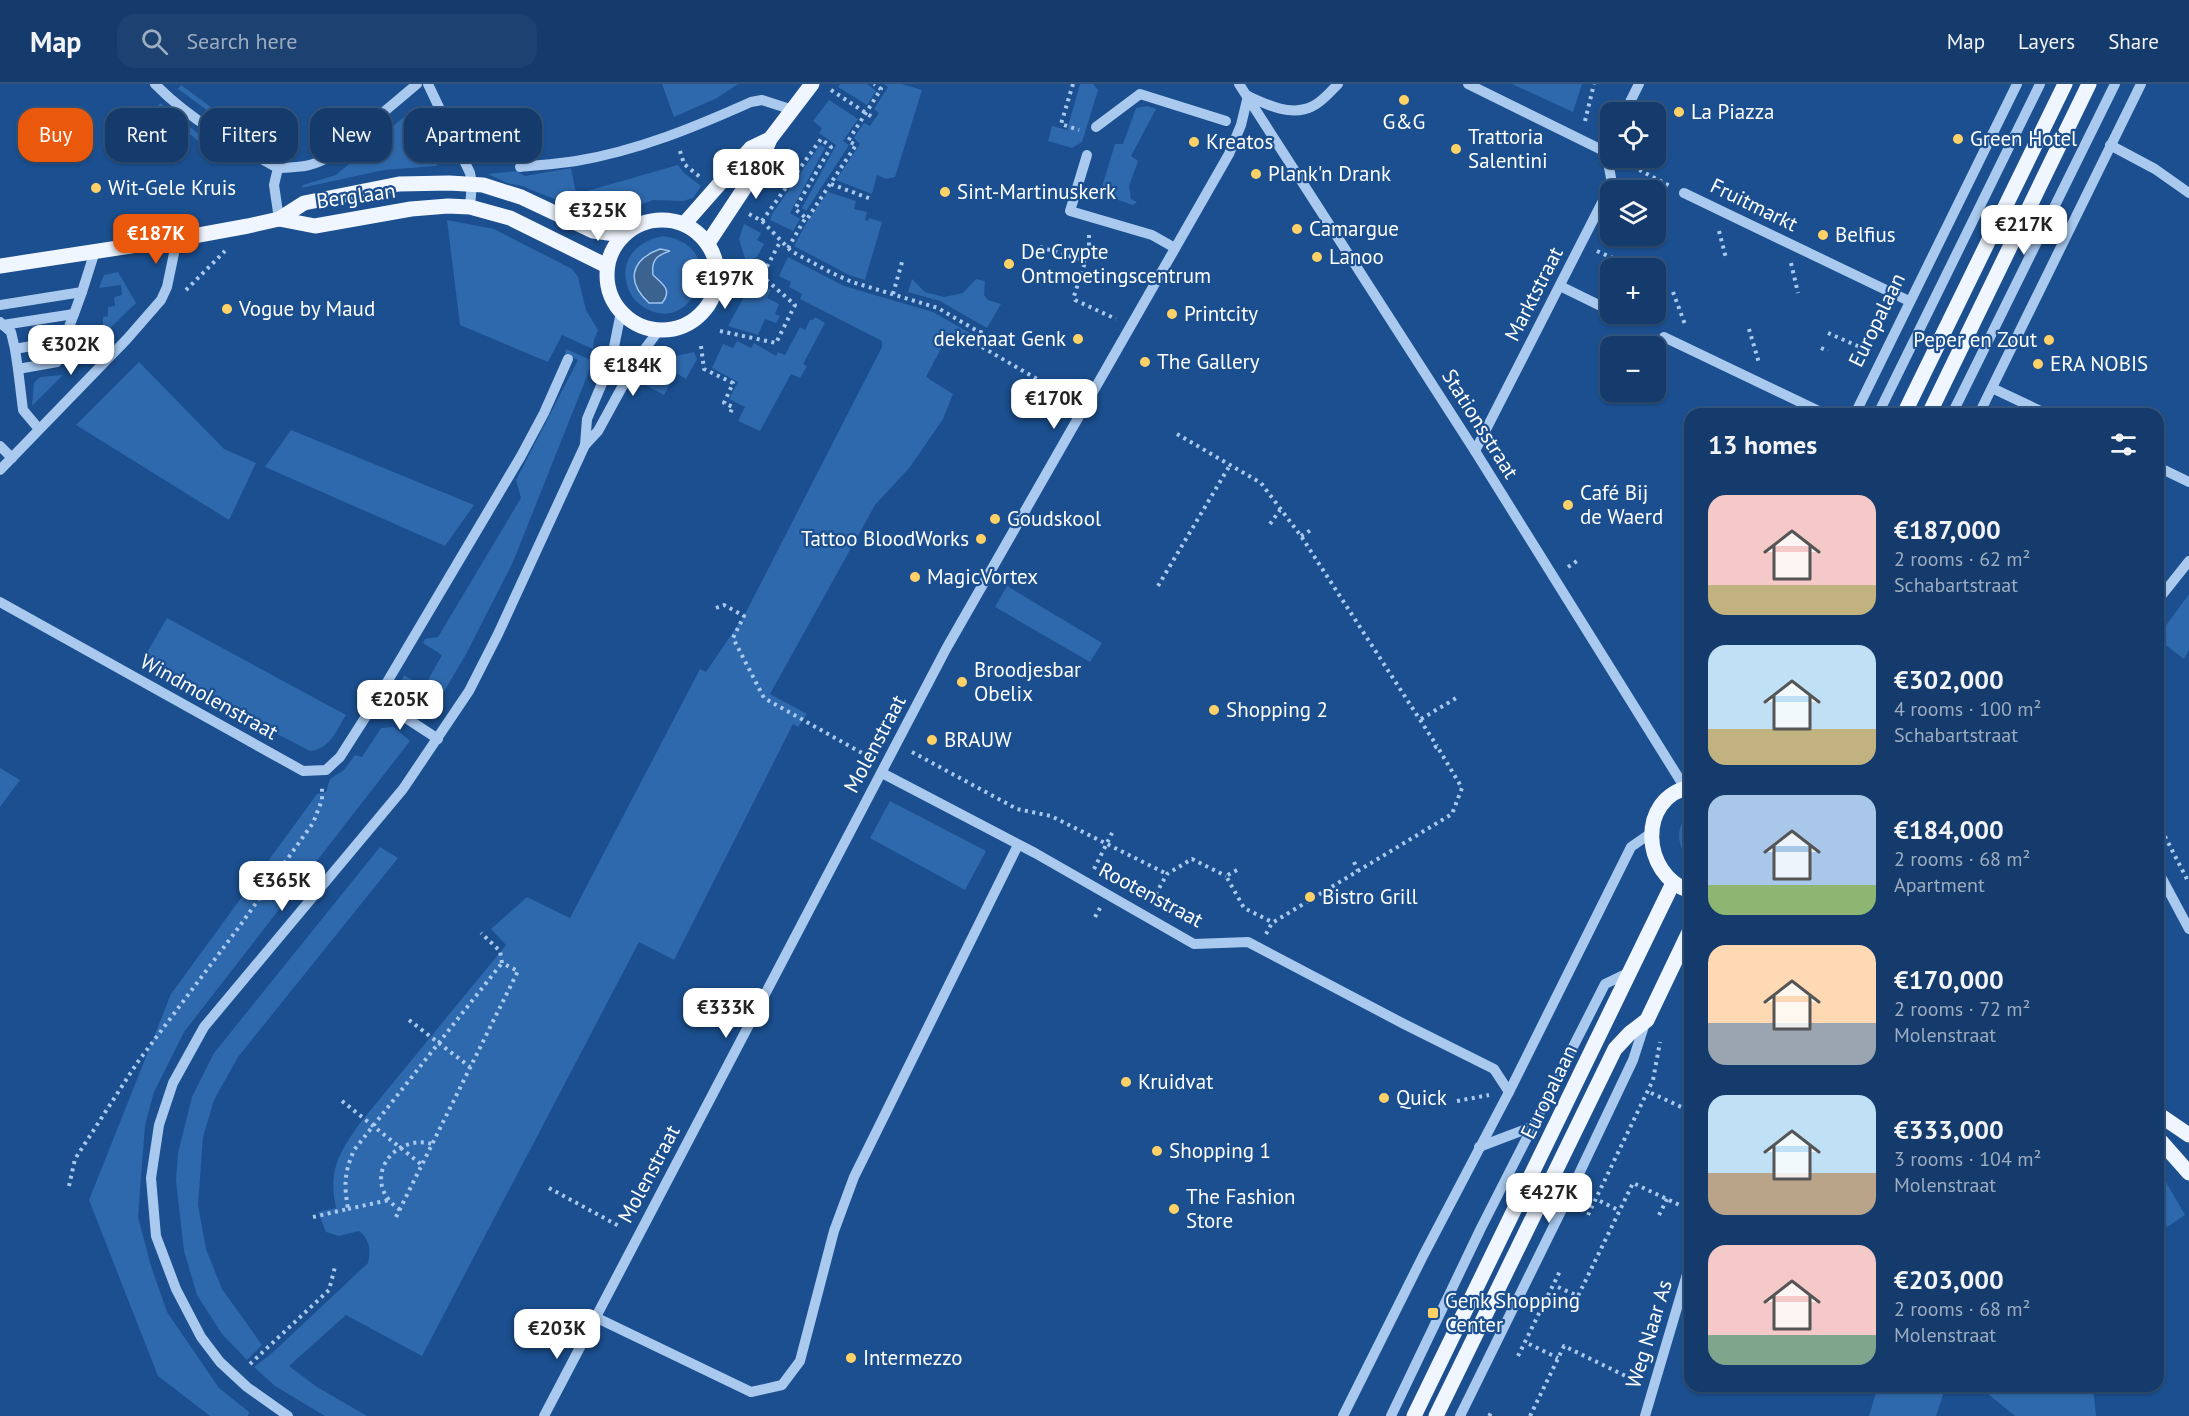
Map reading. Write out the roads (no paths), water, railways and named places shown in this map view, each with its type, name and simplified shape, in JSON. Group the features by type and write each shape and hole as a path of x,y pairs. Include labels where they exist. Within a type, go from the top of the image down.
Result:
{"main road":[{"path":"708,243 759,166 770,139 812,84"},
{"path":"1907,408 2065,84"},
{"path":"1932,408 2089,84"},
{"path":"685,223 751,148 770,139"},
{"name":"Berglaan","path":"279,219 304,203 364,190 399,184 472,183 521,197 593,231 623,235"},
{"name":"Berglaan","path":"279,219 315,226 411,209 470,207 510,218 607,266"},
{"path":"0,266 177,239 279,219"},
{"path":"663,219 685,223 698,231 708,243 717,262 718,282 711,302 697,318 679,328 659,330 644,328 621,312 612,298 607,283 607,266 612,250 623,235 641,223 663,219"},
{"path":"1684,789 1672,795 1662,806 1651,833 1653,852 1660,869 1673,883 1684,888"},
{"name":"Europalaan","path":"1414,1416 1673,883"},
{"name":"Europalaan","path":"1436,1416 1615,1049 1647,1020 1684,943"},
{"path":"2164,1118 2189,1135"},
{"path":"2164,1145 2189,1173"}],"street":[{"path":"155,84 170,99 218,135 278,168 308,167 320,163 334,154 417,84"},
{"path":"428,84 472,183 470,207"},
{"name":"Stationsstraat","path":"1239,84 1475,451 1671,766 1684,782"},
{"path":"1248,96 1272,107 1293,110 1312,106 1338,84"},
{"path":"1467,84 1581,140 1600,145"},
{"path":"1630,102 1639,84"},
{"name":"Europalaan","path":"1858,408 2017,84"},
{"name":"Europalaan","path":"1881,408 2040,84"},
{"path":"1955,408 2115,84"},
{"path":"1981,408 2141,84"},
{"path":"1096,127 1140,94 1226,121"},
{"name":"Molenstraat","path":"544,1416 946,649 1229,154 1241,125 1248,96"},
{"path":"520,167 577,161 637,146 676,134 751,102 762,100 793,110"},
{"path":"2110,145 2155,169 2189,192"},
{"path":"1087,155 1070,211 1152,235 1175,248"},
{"path":"278,168 274,184 279,219"},
{"name":"Marktstraat","path":"1475,451 1612,183 1611,168"},
{"name":"Fruitmarkt","path":"1684,193 1909,301"},
{"path":"0,470 127,339 161,300 177,239"},
{"path":"18,369 57,362 95,251"},
{"path":"1560,286 1600,305"},
{"path":"0,305 82,291"},
{"path":"585,445 587,419 611,362 621,312"},
{"path":"2,323 74,314"},
{"path":"2,323 11,332 23,410 39,429"},
{"path":"288,1416 247,1387 220,1362 201,1337 176,1289 156,1236 151,1178 159,1125 173,1083 204,1027 392,803 469,691 498,634 585,445 598,431 638,358 659,330"},
{"path":"1666,338 1812,408"},
{"path":"15,349 64,340"},
{"path":"438,739 377,699 521,456 544,413 568,359"},
{"path":"1992,388 2034,408"},
{"path":"0,446 12,458"},
{"path":"2164,470 2189,482"},
{"path":"2164,592 2189,561"},
{"name":"Windmolenstraat","path":"0,602 303,771 326,770 340,757 377,699"},
{"name":"Rootenstraat","path":"882,773 1021,846 1194,944 1248,942 1494,1069 1509,1092"},
{"path":"1343,1416 1631,847 1651,833"},
{"path":"595,1317 751,1392 782,1385 800,1361 834,1231 854,1177 1021,846"},
{"path":"2164,882 2189,929"},
{"path":"1391,1416 1481,1228 1605,984 1632,971"},
{"path":"1460,1416 1633,1060 1647,1020"},
{"path":"1479,1147 1534,1126"},
{"name":"Weg Naar As","path":"1645,1416 1684,1284"}],"place":[{"name":"G&G","path":"1404,100"},
{"name":"La Piazza","path":"1679,112"},
{"name":"Green Hotel","path":"1958,139"},
{"name":"Kreatos","path":"1194,142"},
{"name":"Trattoria Salentini","path":"1456,149"},
{"name":"Plank'n Drank","path":"1256,174"},
{"name":"Wit-Gele Kruis","path":"96,188"},
{"name":"Sint-Martinuskerk","path":"945,192"},
{"name":"Camargue","path":"1297,229"},
{"name":"Belfius","path":"1823,235"},
{"name":"Lanoo","path":"1317,257"},
{"name":"De Crypte Ontmoetingscentrum","path":"1009,264"},
{"name":"Vogue by Maud","path":"227,309"},
{"name":"Printcity","path":"1172,314"},
{"name":"dekenaat Genk","path":"1078,339"},
{"name":"Peper en Zout","path":"2049,340"},
{"name":"The Gallery","path":"1145,362"},
{"name":"ERA NOBIS","path":"2038,364"},
{"name":"Café Bij de Waerd","path":"1568,505"},
{"name":"Goudskool","path":"995,519"},
{"name":"Tattoo BloodWorks","path":"981,539"},
{"name":"MagicVortex","path":"915,577"},
{"name":"Broodjesbar Obelix","path":"962,682"},
{"name":"Shopping 2","path":"1214,710"},
{"name":"BRAUW","path":"932,740"},
{"name":"Bistro Grill","path":"1310,897"},
{"name":"Kruidvat","path":"1126,1082"},
{"name":"Quick","path":"1384,1098"},
{"name":"Shopping 1","path":"1157,1151"},
{"name":"The Fashion Store","path":"1174,1209"},
{"name":"Genk Shopping Center","path":"1433,1313"},
{"name":"Intermezzo","path":"851,1358"}]}
